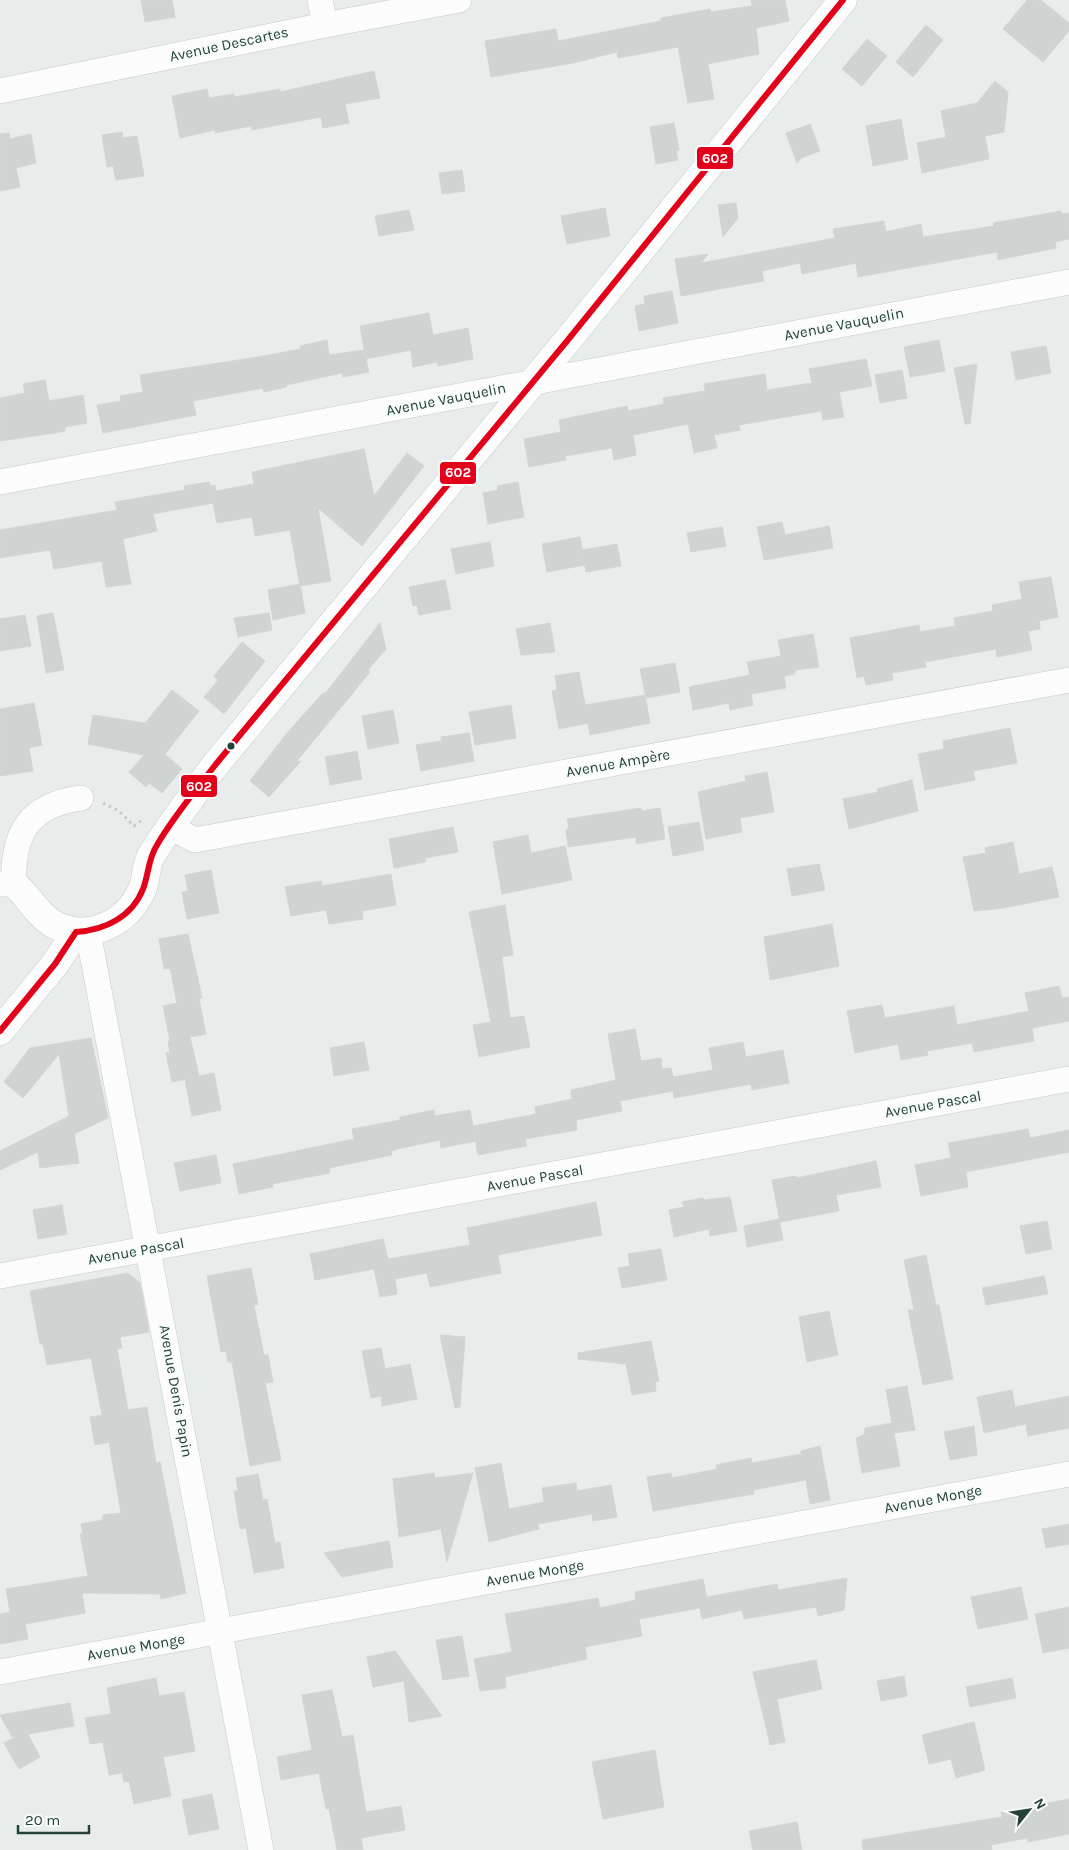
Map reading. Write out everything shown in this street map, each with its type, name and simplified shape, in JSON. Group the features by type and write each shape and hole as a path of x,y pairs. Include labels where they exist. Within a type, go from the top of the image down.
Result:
{"street":[{"path":"320,0 325,25"},
{"name":"Avenue Descartes","path":"0,91 325,25 459,0"},
{"path":"0,1031 82,932 118,920 133,906 143,889 158,823 216,764 533,382 843,0"},
{"name":"Avenue Vauquelin","path":"0,482 1069,282"},
{"name":"Avenue Ampère","path":"158,823 195,840 1069,680"},
{"path":"81,798 60,801 48,807 27,824 17,842 7,884 38,914 57,926 82,932"},
{"name":"Avenue Denis Papin","path":"82,932 149,1249 261,1850"},
{"name":"Avenue Pascal","path":"0,1276 1069,1079"},
{"name":"Avenue Monge","path":"0,1672 1069,1474"}],"path":[{"path":"81,798 101,802 119,811 134,826 158,823"}],"building":[{"path":"141,0 172,0 175,17 145,22"},
{"path":"751,0 785,0 789,21 756,28 759,54 708,64 714,99 688,103 678,47 618,58 617,52 573,63 491,77 485,41 556,29 558,41 661,21 661,18 710,9 711,12 752,6"},
{"path":"1027,0 1041,0 1069,23 1069,31 1043,62 1003,29"},
{"path":"926,25 943,40 913,77 896,62"},
{"path":"867,39 887,56 862,86 842,69"},
{"path":"374,71 380,98 345,104 349,123 323,128 321,117 252,130 251,126 215,133 215,130 180,138 172,96 207,89 209,98 234,94 234,97 280,89 280,92"},
{"path":"995,81 1008,92 1004,132 985,136 989,159 922,173 917,143 946,137 941,111 977,103"},
{"path":"901,119 908,159 873,166 866,126"},
{"path":"674,123 679,150 676,151 678,160 656,164 650,127"},
{"path":"810,124 820,151 801,158 797,163 786,133"},
{"path":"122,132 123,138 137,136 144,176 116,180 113,166 107,167 102,135"},
{"path":"9,133 10,139 31,134 36,163 16,168 20,187 0,191 0,134"},
{"path":"462,170 465,191 442,194 439,173"},
{"path":"736,203 738,218 723,237 718,205"},
{"path":"605,208 610,236 567,244 561,216"},
{"path":"409,210 414,230 379,236 375,216"},
{"path":"1061,211 1062,214 1069,213 1069,239 1055,242 1056,248 998,260 997,252 858,277 856,263 802,274 800,263 762,271 764,281 681,296 675,259 708,254 701,263 835,238 833,229 884,221 886,232 921,224 923,237 994,226 993,223"},
{"path":"672,291 678,323 639,331 635,306 645,304 644,296"},
{"path":"429,313 433,335 468,328 473,359 438,366 437,362 413,367 411,350 366,359 360,326"},
{"path":"327,340 329,355 364,350 369,372 343,377 342,373 286,385 287,387 264,392 263,388 193,401 196,415 103,433 97,405 121,401 120,396 143,392 140,375 301,349 300,346"},
{"path":"939,340 945,371 910,377 904,347"},
{"path":"1046,346 1051,373 1016,380 1011,352"},
{"path":"866,359 872,386 839,392 844,417 823,420 821,411 739,425 740,430 714,435 717,448 694,453 688,424 633,435 636,455 614,460 612,448 565,456 566,460 529,467 524,439 561,432 559,420 627,406 628,411 664,404 663,398 705,391 704,384 765,374 767,390 812,383 809,369"},
{"path":"977,364 970,424 965,424 954,368"},
{"path":"902,370 907,398 880,403 875,375"},
{"path":"45,380 49,401 83,395 87,423 65,427 65,431 0,441 0,398 25,393 23,384"},
{"path":"364,449 374,496 407,453 424,466 362,546 318,508 331,581 300,586 290,530 255,536 252,517 217,523 213,503 153,514 157,531 123,539 131,584 106,587 102,561 54,569 50,550 0,558 0,530 117,510 115,502 185,490 184,486 209,482 210,486 215,485 216,491 254,484 252,472"},
{"path":"518,482 524,517 488,524 483,493 498,490 497,486"},
{"path":"782,522 785,535 829,526 833,548 764,560 757,527"},
{"path":"722,527 726,546 691,552 687,533"},
{"path":"580,537 585,565 547,572 542,544"},
{"path":"490,542 494,566 456,574 451,549"},
{"path":"617,544 621,566 586,572 582,550"},
{"path":"1051,577 1058,617 1039,621 1040,629 1028,631 1032,650 997,657 996,649 925,662 926,667 892,673 893,680 866,685 864,676 857,678 850,638 919,625 920,632 955,626 954,618 993,611 992,605 1022,599 1019,582"},
{"path":"445,580 451,609 419,615 417,605 413,606 409,587"},
{"path":"300,584 305,613 273,620 268,590"},
{"path":"53,613 64,670 46,673 37,616"},
{"path":"269,613 272,630 238,637 234,618"},
{"path":"25,615 31,646 0,651 0,619"},
{"path":"380,623 386,649 368,670 370,672 296,762 301,761 269,797 250,781 287,733 323,693 325,694"},
{"path":"550,623 555,652 521,655 516,629"},
{"path":"813,634 819,667 795,670 795,674 784,676 786,688 751,694 753,705 730,710 729,703 693,710 689,687 750,675 747,662 781,656 778,640"},
{"path":"242,642 265,661 224,714 204,697 218,680 214,676"},
{"path":"675,663 680,692 646,698 640,669"},
{"path":"579,672 585,705 645,695 650,723 590,735 588,723 559,729 552,691 557,690 555,676"},
{"path":"172,690 199,711 165,754 182,769 162,793 149,783 146,787 129,772 144,755 88,744 93,715 145,723"},
{"path":"34,703 42,745 29,748 33,771 0,776 0,709"},
{"path":"511,705 516,738 475,745 469,712"},
{"path":"393,710 399,743 368,749 362,716"},
{"path":"1010,728 1017,763 973,771 975,780 925,790 918,754 944,749 943,741"},
{"path":"469,733 474,761 421,771 416,745 441,741 441,737"},
{"path":"357,751 362,779 330,785 325,757"},
{"path":"767,772 774,812 740,818 742,832 706,839 698,792 746,781 745,776"},
{"path":"912,780 918,811 849,829 843,799 878,792 877,789"},
{"path":"641,808 642,811 660,808 665,839 636,844 636,837 568,847 566,831 569,827 567,819"},
{"path":"699,822 704,850 673,856 668,827"},
{"path":"453,827 458,852 425,858 425,862 394,868 389,839"},
{"path":"528,835 531,853 565,846 572,880 502,894 493,842"},
{"path":"1013,842 1019,874 1052,867 1059,897 1003,908 974,911 963,857 986,853 985,848"},
{"path":"819,864 825,890 792,896 787,869"},
{"path":"211,870 219,913 187,919 182,892 188,891 185,875"},
{"path":"391,874 396,905 362,911 363,919 329,924 326,910 291,916 285,887 321,881 322,886"},
{"path":"505,905 513,955 502,957 510,1018 524,1016 530,1047 479,1057 473,1025 491,1022 469,912"},
{"path":"832,924 839,966 770,980 764,937"},
{"path":"188,934 202,998 199,999 206,1034 190,1037 199,1076 214,1073 221,1110 192,1116 185,1079 172,1082 166,1053 170,1053 168,1041 170,1041 163,1006 177,1003 170,968 164,969 159,939"},
{"path":"1059,986 1062,998 1069,997 1069,1021 1032,1028 1034,1041 974,1052 972,1043 927,1051 928,1055 901,1060 898,1044 855,1053 847,1011 882,1005 885,1018 954,1006 957,1025 1029,1011 1025,993"},
{"path":"635,1029 641,1061 661,1058 662,1069 671,1068 673,1077 713,1070 709,1048 743,1042 746,1057 783,1050 789,1083 752,1090 751,1084 674,1098 673,1091 620,1101 622,1111 576,1120 577,1130 525,1139 527,1146 478,1155 473,1126 536,1114 535,1107 572,1099 571,1090 616,1080 608,1034"},
{"path":"91,1038 108,1118 74,1134 79,1163 40,1168 38,1152 0,1170 0,1151 69,1116 59,1054 23,1098 4,1082 30,1048"},
{"path":"364,1042 369,1070 334,1076 330,1048"},
{"path":"434,1110 435,1116 470,1110 476,1141 441,1148 440,1140 402,1148 391,1151 392,1155 329,1168 330,1173 272,1184 273,1187 239,1194 233,1164 354,1139 352,1129 400,1120 400,1117"},
{"path":"1028,1129 1030,1138 1069,1130 1069,1152 966,1172 968,1187 921,1196 915,1165 951,1158 948,1143"},
{"path":"216,1155 221,1183 180,1191 174,1163"},
{"path":"876,1161 881,1187 836,1195 839,1211 780,1222 772,1180 796,1176 797,1178"},
{"path":"730,1197 737,1231 710,1236 709,1229 674,1237 669,1210 684,1207 682,1202 703,1198 704,1200"},
{"path":"596,1202 602,1235 498,1255 501,1273 430,1287 427,1273 395,1279 397,1294 380,1297 374,1269 315,1280 310,1254 383,1239 388,1259 470,1245 467,1228"},
{"path":"62,1205 67,1234 38,1239 33,1210"},
{"path":"779,1219 783,1240 747,1247 744,1226"},
{"path":"1047,1221 1052,1249 1026,1254 1020,1226"},
{"path":"661,1249 667,1280 622,1288 618,1268 630,1266 628,1254"},
{"path":"926,1255 936,1305 939,1305 953,1379 923,1385 908,1310 914,1310 904,1260"},
{"path":"251,1268 258,1304 254,1305 264,1355 268,1355 273,1382 265,1383 281,1460 250,1466 232,1362 228,1362 226,1351 221,1352 207,1276"},
{"path":"128,1273 140,1283 149,1332 120,1337 122,1348 117,1349 128,1410 147,1407 156,1463 160,1462 186,1593 161,1599 160,1594 82,1593 85,1613 25,1624 28,1639 0,1644 0,1614 10,1612 6,1589 88,1576 80,1534 83,1534 81,1524 103,1520 103,1515 121,1513 109,1442 95,1445 90,1417 102,1415 91,1358 47,1365 43,1344 40,1344 30,1291"},
{"path":"1044,1276 1048,1294 986,1305 982,1288"},
{"path":"829,1311 838,1355 807,1362 799,1317"},
{"path":"440,1335 465,1337 460,1407 455,1408"},
{"path":"651,1341 659,1381 655,1382 656,1391 632,1395 626,1364 578,1359 578,1353"},
{"path":"381,1348 385,1369 410,1364 417,1399 382,1406 381,1396 371,1398 362,1351"},
{"path":"907,1386 915,1430 894,1433 900,1466 862,1473 856,1438 864,1435 865,1428 892,1423 886,1390"},
{"path":"1012,1390 1015,1407 1069,1396 1069,1428 1028,1436 1026,1424 984,1433 977,1397"},
{"path":"974,1426 977,1455 950,1460 944,1432"},
{"path":"820,1446 830,1500 810,1504 806,1480 753,1490 754,1494 653,1511 647,1477 671,1473 672,1478 717,1469 716,1465 751,1458 752,1463 801,1454 801,1451"},
{"path":"501,1463 509,1509 544,1502 542,1488 576,1483 577,1491 611,1485 617,1517 593,1521 592,1514 538,1524 539,1529 489,1542 475,1468"},
{"path":"434,1473 435,1478 473,1473 447,1562 441,1529 399,1537 393,1479"},
{"path":"258,1474 263,1500 267,1499 275,1543 280,1542 284,1568 254,1573 246,1528 240,1529 234,1491 238,1491 236,1478"},
{"path":"1069,1524 1069,1544 1046,1548 1042,1529"},
{"path":"389,1541 393,1567 342,1577 324,1553"},
{"path":"847,1578 844,1610 818,1616 816,1607 744,1619 742,1610 702,1619 700,1608 639,1619 642,1636 585,1647 587,1659 505,1677 506,1688 480,1691 474,1659 512,1652 505,1614 598,1598 600,1608 636,1600 635,1592 703,1579 707,1597 777,1584 778,1590"},
{"path":"1021,1587 1028,1619 978,1629 971,1597"},
{"path":"1069,1607 1069,1648 1043,1653 1035,1614"},
{"path":"462,1636 469,1676 443,1680 436,1640"},
{"path":"395,1651 442,1716 409,1722 404,1681 373,1687 367,1657"},
{"path":"816,1660 822,1689 777,1699 785,1742 770,1745 753,1672"},
{"path":"904,1676 907,1696 881,1701 877,1681"},
{"path":"156,1678 159,1696 184,1692 195,1751 163,1757 171,1796 134,1804 129,1781 124,1782 122,1773 109,1775 103,1742 90,1744 85,1718 111,1714 107,1688"},
{"path":"1012,1678 1016,1698 970,1707 966,1687"},
{"path":"332,1690 342,1737 353,1735 366,1812 401,1806 405,1830 361,1838 363,1850 337,1850 329,1809 326,1809 319,1773 281,1780 277,1757 312,1750 302,1695"},
{"path":"70,1703 74,1726 28,1734 40,1757 19,1769 4,1743 18,1736 12,1737 0,1715"},
{"path":"974,1722 985,1770 956,1778 951,1759 929,1764 922,1735"},
{"path":"655,1750 664,1807 603,1819 592,1762"},
{"path":"212,1794 219,1829 189,1835 182,1800"},
{"path":"1069,1799 1069,1834 1028,1842 1027,1838 991,1845 992,1850 863,1850 862,1840 1002,1817 1001,1812"},
{"path":"797,1822 802,1850 753,1850 749,1831"}],"transit line":[{"name":"602","path":"76,932 107,925 125,914 132,907 143,889 157,845 178,813 216,764 567,341 843,0"},
{"name":"602","path":"0,1031 55,964 76,932"}]}
